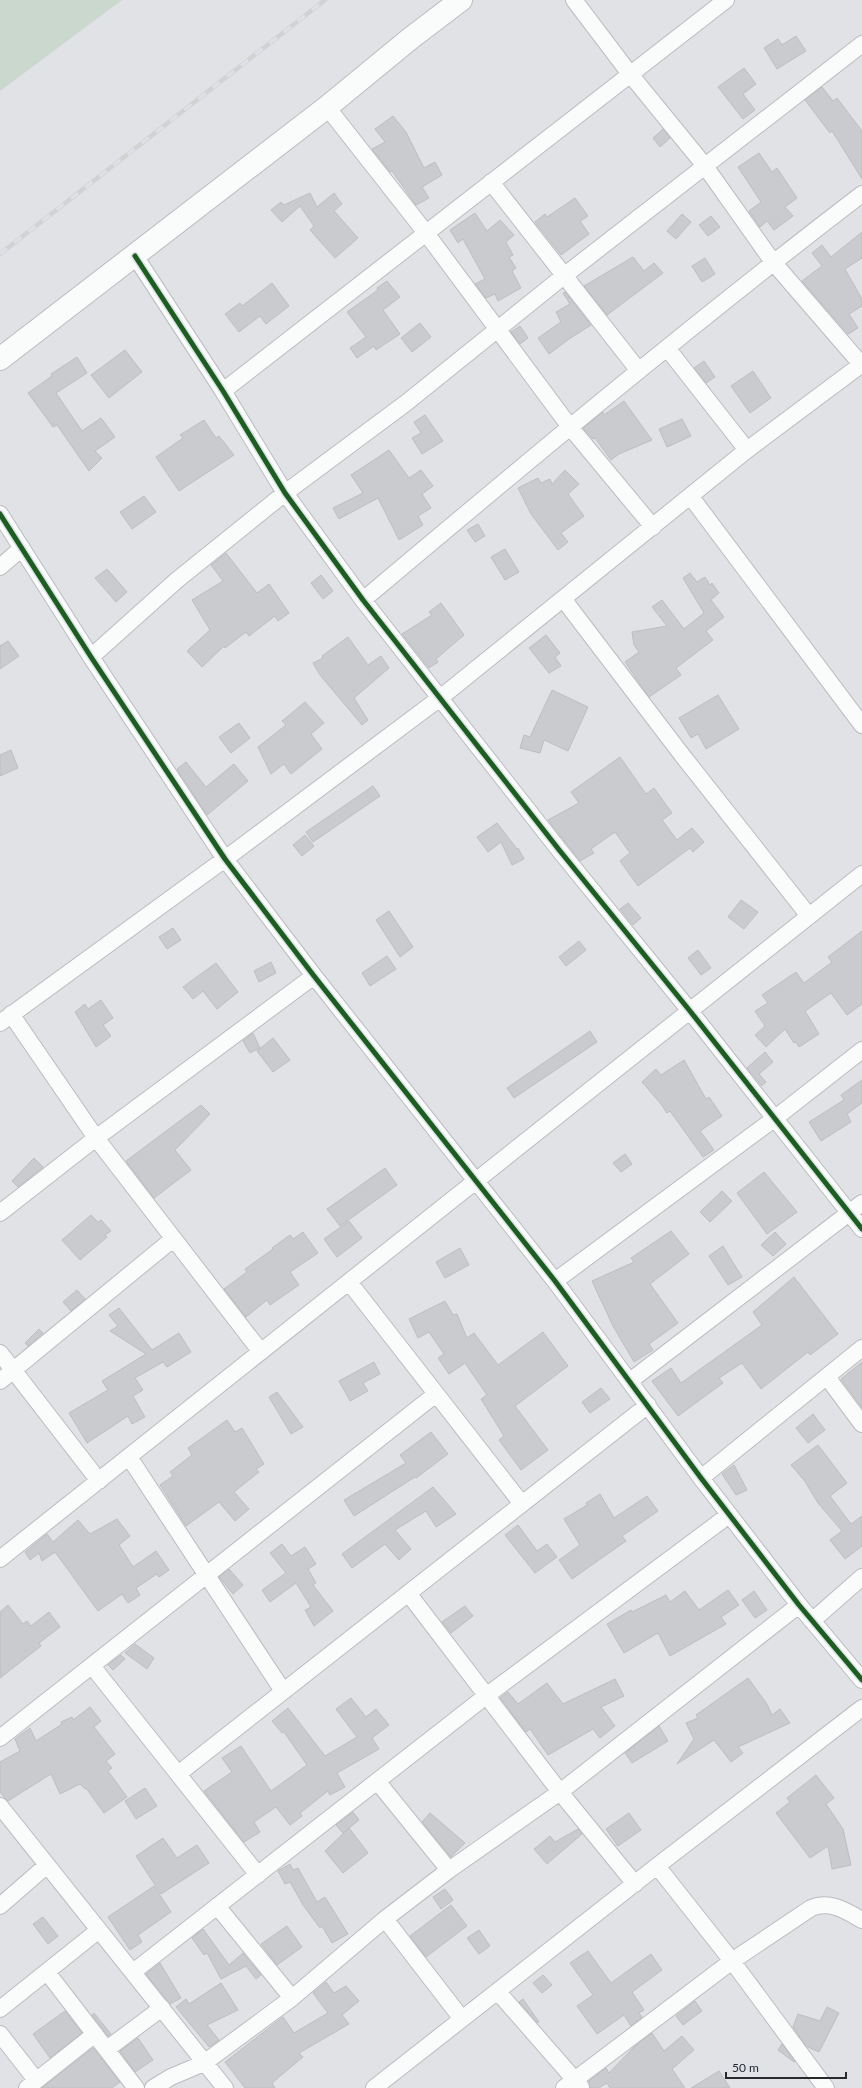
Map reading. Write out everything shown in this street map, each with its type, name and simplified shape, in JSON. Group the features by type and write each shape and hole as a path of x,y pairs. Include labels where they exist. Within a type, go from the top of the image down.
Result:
{"street":[{"path":"0,359 327,107 411,38 461,0"},
{"path":"261,1352 5,1018 226,859 440,698 564,600 747,450 862,364 773,262 705,166 630,74 574,0"},
{"path":"223,392 726,0"},
{"path":"91,657 177,580 285,493 406,403 565,275 862,44"},
{"path":"327,107 426,233 570,428 654,527"},
{"path":"491,182 639,371"},
{"path":"363,600 667,348 773,262 862,194"},
{"path":"135,256 223,392 285,493 363,600 560,851 690,1011 862,1229"},
{"path":"667,348 747,450"},
{"path":"691,497 862,725"},
{"path":"0,514 91,657 226,859 314,976 477,1180 555,1281 729,1515 799,1605 862,1680"},
{"path":"0,567 22,548"},
{"path":"564,600 809,916"},
{"path":"0,1559 862,874"},
{"path":"0,1213 96,1138 314,976"},
{"path":"555,1281 774,1119 862,1050"},
{"path":"630,1381 862,1203"},
{"path":"0,1381 173,1239"},
{"path":"349,1282 522,1504"},
{"path":"701,1478 862,1348"},
{"path":"0,1353 99,1481"},
{"path":"826,1377 862,1424"},
{"path":"0,1738 436,1394"},
{"path":"178,1774 648,1405"},
{"path":"129,1457 283,1691"},
{"path":"133,1972 486,1696 729,1515"},
{"path":"812,1621 862,1577"},
{"path":"408,1593 560,1792 634,1884"},
{"path":"153,2088 171,2077 204,2063 292,1998 385,1919 449,1870 560,1792 799,1605"},
{"path":"92,1666 258,1875"},
{"path":"374,2088 498,1992 656,1866 862,1708"},
{"path":"377,1780 449,1870"},
{"path":"0,1806 46,1866 225,2088"},
{"path":"0,1906 46,1866"},
{"path":"656,1866 732,1961 826,2088"},
{"path":"498,1992 573,2085 732,1961 819,1904 836,1907 862,1920"},
{"path":"217,1906 292,1998"},
{"path":"385,1919 462,2019"},
{"path":"0,2008 99,1930"},
{"path":"47,1972 136,2088"},
{"path":"107,2049 162,2008"},
{"path":"0,2034 32,2084 95,2034"}],"shaded area":[{"path":"0,0 122,0 0,91"}],"building":[{"path":"796,36 806,51 777,69 764,48 778,39 782,45"},
{"path":"744,68 756,84 743,94 755,110 743,119 718,87"},
{"path":"822,87 833,101 837,98 862,131 862,179 832,131 830,133 805,100"},
{"path":"393,116 406,132 424,168 435,162 442,175 422,187 429,198 416,205 392,171 390,172 372,149 385,142 375,129"},
{"path":"663,129 670,138 660,147 653,138"},
{"path":"759,153 772,172 777,168 797,198 785,207 793,216 774,230 767,221 760,227 749,211 761,202 738,167"},
{"path":"310,193 317,207 334,193 342,204 334,211 358,238 335,258 310,230 314,226 300,206 282,222 271,210 281,202 284,205"},
{"path":"575,198 588,216 580,221 589,234 561,255 535,222 545,214 547,217"},
{"path":"475,213 487,231 500,220 514,235 506,242 513,255 509,257 516,268 512,271 521,288 498,301 495,294 486,298 475,284 485,279 463,239 458,243 450,230"},
{"path":"682,214 691,222 676,239 667,231"},
{"path":"711,216 720,227 708,236 699,225"},
{"path":"862,232 862,258 845,269 862,299 862,306 849,314 858,328 848,334 802,281 822,266 812,253 822,245 831,257"},
{"path":"633,257 644,271 654,263 663,273 607,315 584,286"},
{"path":"705,258 715,274 702,282 692,266"},
{"path":"387,281 400,297 383,310 400,334 376,350 374,346 357,358 350,348 366,337 347,312 378,290 377,288"},
{"path":"272,283 289,306 266,324 260,316 239,332 225,314 240,303 242,306"},
{"path":"565,292 591,325 549,354 538,338 561,322 556,312 570,304 563,293"},
{"path":"420,323 431,337 412,352 401,338"},
{"path":"520,326 528,338 520,344 511,332"},
{"path":"125,350 142,372 109,398 91,375"},
{"path":"77,357 87,373 56,393 82,431 101,418 115,437 95,451 102,458 89,471 57,425 53,427 28,393 52,376 51,374"},
{"path":"704,361 715,377 706,383 694,368"},
{"path":"753,371 771,398 750,413 731,386"},
{"path":"624,401 652,440 619,454 611,460 595,438 593,439 583,428 603,412 604,415"},
{"path":"425,415 443,441 422,454 412,438 421,433 414,422"},
{"path":"682,419 691,436 667,447 659,429"},
{"path":"204,420 216,438 219,436 234,455 179,491 156,457 183,438 180,435"},
{"path":"389,450 409,478 421,470 433,486 422,494 431,508 418,516 423,525 399,540 378,498 339,519 333,508 363,493 351,475"},
{"path":"565,470 579,484 568,494 584,516 561,533 568,542 558,550 531,514 518,488 538,478 541,483 550,479 552,484"},
{"path":"144,496 156,512 132,529 120,512"},
{"path":"478,524 485,536 475,542 467,530"},
{"path":"505,549 519,572 505,580 491,557"},
{"path":"226,553 257,593 269,584 289,613 278,621 275,616 249,636 246,632 225,648 224,646 202,667 187,651 210,630 192,600 223,581 211,565"},
{"path":"107,569 127,592 116,602 95,578"},
{"path":"690,573 697,582 705,577 710,585 712,583 719,593 711,600 724,617 706,631 713,640 676,668 681,675 649,697 625,662 639,652 634,645 632,632 667,626 652,607 662,600 684,629 704,613 683,578"},
{"path":"321,575 333,591 323,599 311,583"},
{"path":"441,603 464,635 436,659 438,662 429,668 402,634 432,615 429,612"},
{"path":"546,635 560,653 555,657 561,666 549,673 529,648"},
{"path":"348,637 368,665 381,656 389,668 354,698 368,720 362,725 320,675 313,663 323,658 322,656"},
{"path":"8,641 19,656 0,669 0,646"},
{"path":"552,690 588,707 568,751 544,740 540,753 520,748 524,735 530,737"},
{"path":"718,695 739,729 706,749 698,734 691,738 679,718"},
{"path":"305,702 324,723 311,734 322,749 291,774 284,764 271,774 258,747 286,725 282,721"},
{"path":"239,723 250,738 231,753 219,737"},
{"path":"11,750 18,768 0,776 0,755"},
{"path":"620,757 646,794 654,788 672,813 662,820 677,840 692,828 704,842 693,852 690,848 638,886 620,861 630,853 615,832 591,849 594,853 580,861 548,820 579,803 571,792"},
{"path":"186,762 206,787 234,764 248,781 207,815 177,769"},
{"path":"373,786 380,796 313,842 306,832"},
{"path":"497,823 517,849 518,848 524,859 512,865 501,842 488,852 477,837"},
{"path":"305,835 314,846 302,856 293,845"},
{"path":"741,900 758,912 744,929 728,917"},
{"path":"628,903 641,918 633,925 620,909"},
{"path":"389,911 413,947 400,957 376,920"},
{"path":"173,928 181,940 167,949 159,937"},
{"path":"862,931 862,1004 847,1015 831,993 805,1011 819,1034 799,1047 796,1042 794,1043 785,1029 766,1047 755,1035 765,1026 755,1011 768,1003 762,995 796,972 804,983 832,962 828,957"},
{"path":"579,941 586,950 566,966 559,957"},
{"path":"698,950 711,968 701,975 688,958"},
{"path":"387,956 396,969 370,986 362,973"},
{"path":"271,962 276,973 259,982 254,971"},
{"path":"216,963 238,992 217,1009 203,991 193,999 183,987"},
{"path":"101,1000 113,1018 103,1025 111,1036 96,1047 75,1012 85,1004 88,1009"},
{"path":"590,1031 597,1042 514,1098 507,1088"},
{"path":"253,1033 260,1048 250,1053 243,1041"},
{"path":"273,1038 290,1060 273,1072 257,1051"},
{"path":"765,1052 773,1062 759,1074 766,1082 762,1086 747,1068"},
{"path":"684,1060 706,1099 709,1097 722,1116 700,1131 714,1150 703,1157 670,1111 667,1113 642,1082 656,1069 661,1075"},
{"path":"862,1080 862,1103 847,1114 851,1122 821,1141 809,1122 844,1100 841,1095"},
{"path":"201,1105 210,1114 175,1150 191,1170 154,1198 126,1161"},
{"path":"625,1154 632,1164 621,1172 613,1163"},
{"path":"34,1158 43,1167 18,1187 12,1181"},
{"path":"385,1168 397,1185 340,1226 327,1209"},
{"path":"764,1172 797,1212 767,1234 737,1193"},
{"path":"722,1191 732,1201 710,1222 700,1212"},
{"path":"91,1215 98,1222 101,1220 111,1231 105,1235 107,1237 80,1260 62,1240"},
{"path":"349,1221 362,1238 337,1257 324,1239"},
{"path":"671,1231 689,1254 650,1284 678,1323 649,1344 653,1350 634,1362 613,1326 592,1281 634,1262 631,1258"},
{"path":"303,1232 318,1253 290,1272 299,1285 270,1305 267,1300 246,1317 224,1289 247,1272 245,1269 290,1235 293,1239"},
{"path":"775,1232 786,1244 773,1256 761,1245"},
{"path":"723,1246 742,1277 728,1285 709,1256"},
{"path":"460,1248 469,1265 445,1278 436,1262"},
{"path":"794,1277 838,1334 810,1355 808,1352 761,1389 742,1363 719,1378 723,1383 678,1416 652,1381 671,1368 681,1383 762,1325 753,1312"},
{"path":"77,1290 85,1299 71,1311 63,1302"},
{"path":"445,1301 453,1315 457,1314 467,1338 474,1333 498,1365 543,1332 568,1366 515,1406 548,1450 521,1470 499,1440 504,1436 481,1399 487,1395 465,1363 449,1374 438,1358 444,1354 429,1332 418,1338 409,1319"},
{"path":"119,1308 152,1350 179,1333 191,1352 167,1367 163,1362 135,1378 143,1390 133,1396 145,1417 132,1424 128,1416 87,1443 69,1413 108,1390 102,1381 146,1354 110,1331 118,1326 109,1315"},
{"path":"39,1329 43,1333 28,1346 25,1343"},
{"path":"374,1362 380,1374 363,1383 368,1391 350,1401 339,1381"},
{"path":"862,1362 862,1408 841,1379"},
{"path":"601,1388 610,1399 590,1413 582,1402"},
{"path":"277,1392 303,1427 291,1434 269,1397"},
{"path":"813,1414 825,1430 808,1443 796,1428"},
{"path":"227,1420 235,1432 242,1428 264,1464 256,1469 259,1472 234,1492 249,1509 235,1521 219,1502 186,1526 160,1485 173,1476 170,1472 192,1455 188,1448"},
{"path":"431,1432 448,1454 416,1478 415,1477 354,1516 344,1500 406,1463 400,1455"},
{"path":"818,1445 847,1483 830,1496 851,1524 862,1516 862,1546 845,1559 830,1540 842,1531 818,1503 804,1480 791,1465"},
{"path":"734,1465 747,1490 736,1495 722,1474"},
{"path":"433,1487 456,1514 436,1527 426,1511 395,1530 411,1549 399,1560 385,1544 352,1568 342,1554"},
{"path":"600,1494 614,1518 647,1496 658,1511 622,1536 626,1541 572,1579 559,1560 580,1545 564,1519 587,1505 586,1503"},
{"path":"117,1519 130,1536 119,1545 133,1567 156,1551 169,1570 159,1577 157,1574 136,1588 140,1595 128,1603 122,1594 98,1611 55,1552 42,1561 39,1553 30,1560 25,1552 47,1534 53,1542 78,1520 90,1534"},
{"path":"518,1525 537,1551 547,1544 557,1557 535,1573 505,1535"},
{"path":"282,1544 291,1556 305,1547 316,1564 308,1569 316,1583 313,1585 333,1611 314,1626 305,1610 311,1607 296,1583 270,1602 262,1590 286,1573 270,1553"},
{"path":"229,1569 243,1585 233,1594 219,1577"},
{"path":"728,1590 739,1605 721,1617 726,1624 670,1656 658,1633 624,1653 607,1624 631,1610 632,1612 666,1595 670,1602 685,1591 699,1610"},
{"path":"754,1591 767,1610 755,1618 742,1600"},
{"path":"8,1605 23,1624 27,1621 31,1626 49,1612 60,1627 39,1643 41,1646 0,1678 0,1612"},
{"path":"465,1606 473,1616 451,1633 442,1622"},
{"path":"135,1644 154,1658 147,1669 125,1653"},
{"path":"121,1655 125,1659 113,1670 108,1665"},
{"path":"748,1678 767,1704 772,1715 780,1709 790,1723 738,1747 743,1753 731,1762 714,1740 677,1764 694,1739 686,1723 698,1718 696,1715"},
{"path":"615,1679 624,1696 601,1707 615,1726 600,1738 593,1729 548,1755 530,1729 526,1732 500,1698 508,1692 518,1704 547,1683 563,1704"},
{"path":"351,1698 366,1717 376,1709 389,1725 372,1738 379,1749 337,1773 345,1787 330,1795 328,1791 300,1813 302,1816 290,1825 276,1807 254,1822 260,1832 244,1842 204,1791 232,1772 222,1758 241,1746 271,1791 307,1765 284,1732 282,1733 272,1721 288,1708 325,1756 357,1737 336,1709"},
{"path":"90,1707 101,1721 94,1727 115,1754 106,1761 112,1768 108,1771 127,1797 104,1813 86,1788 85,1789 80,1784 60,1794 51,1774 8,1801 0,1792 0,1762 20,1751 15,1739 30,1728 36,1741 62,1724 61,1722 72,1717 73,1720"},
{"path":"659,1726 668,1741 632,1763 625,1753"},
{"path":"816,1775 834,1798 826,1804 843,1829 851,1865 832,1869 828,1846 810,1858 776,1813 790,1802 787,1798"},
{"path":"145,1788 157,1806 136,1819 125,1801"},
{"path":"353,1812 359,1820 343,1833 336,1825"},
{"path":"430,1813 465,1843 451,1857 422,1822"},
{"path":"629,1813 641,1830 618,1846 606,1829"},
{"path":"349,1828 368,1853 343,1873 325,1851"},
{"path":"578,1829 582,1834 547,1864 534,1849 550,1836 555,1842"},
{"path":"163,1838 177,1858 197,1845 209,1863 161,1894 136,1856"},
{"path":"290,1864 293,1870 298,1868 317,1902 325,1897 348,1934 332,1943 322,1926 320,1928 303,1905 290,1882 285,1884 278,1871"},
{"path":"154,1886 171,1912 138,1935 142,1942 130,1950 108,1917"},
{"path":"445,1889 453,1900 441,1909 433,1897"},
{"path":"451,1905 467,1926 426,1957 410,1936"},
{"path":"43,1917 58,1936 48,1944 33,1924"},
{"path":"287,1926 302,1947 277,1965 261,1944"},
{"path":"203,1929 229,1965 243,1953 261,1975 256,1979 246,1966 221,1979 207,1953 204,1955 192,1938"},
{"path":"479,1930 490,1946 479,1954 467,1938"},
{"path":"588,1951 611,1983 651,1954 662,1970 632,1992 644,2010 639,2013 642,2017 631,2026 624,2015 597,2034 577,2006 593,1995 570,1963"},
{"path":"160,1963 181,1998 170,2004 146,1974"},
{"path":"543,1975 552,1985 542,1993 533,1983"},
{"path":"326,1982 334,1993 346,1986 359,2001 342,2015 349,2024 299,2053 303,2057 272,2083 275,2088 245,2088 225,2062 283,2017 294,2033 328,2013 313,1993"},
{"path":"221,1983 238,2010 207,2025 219,2040 209,2047 176,2007 186,1999 189,2004"},
{"path":"523,1999 539,2022 538,2023 519,2002"},
{"path":"695,2001 702,2011 683,2025 676,2016"},
{"path":"827,2007 839,2013 819,2052 806,2046 793,2027 798,2014 820,2021"},
{"path":"65,2011 82,2033 50,2058 33,2034"},
{"path":"94,2013 111,2034 108,2036 92,2015"},
{"path":"652,2033 664,2051 682,2036 694,2050 672,2069 685,2088 610,2088 607,2083 599,2088 590,2088 589,2081 606,2068 609,2073 636,2045"},
{"path":"138,2038 153,2060 135,2072 120,2051"},
{"path":"782,2044 795,2061 794,2062 778,2050"},
{"path":"93,2048 120,2082 112,2088 42,2088"},
{"path":"719,2071 730,2088 691,2088"}],"railway":[{"path":"0,254 325,0"}],"cycle path":[{"path":"135,256 223,391 285,493 363,600 560,851 690,1011 862,1229"},
{"path":"0,514 91,657 225,859 314,976 555,1281 701,1478 799,1605 862,1680"}]}
